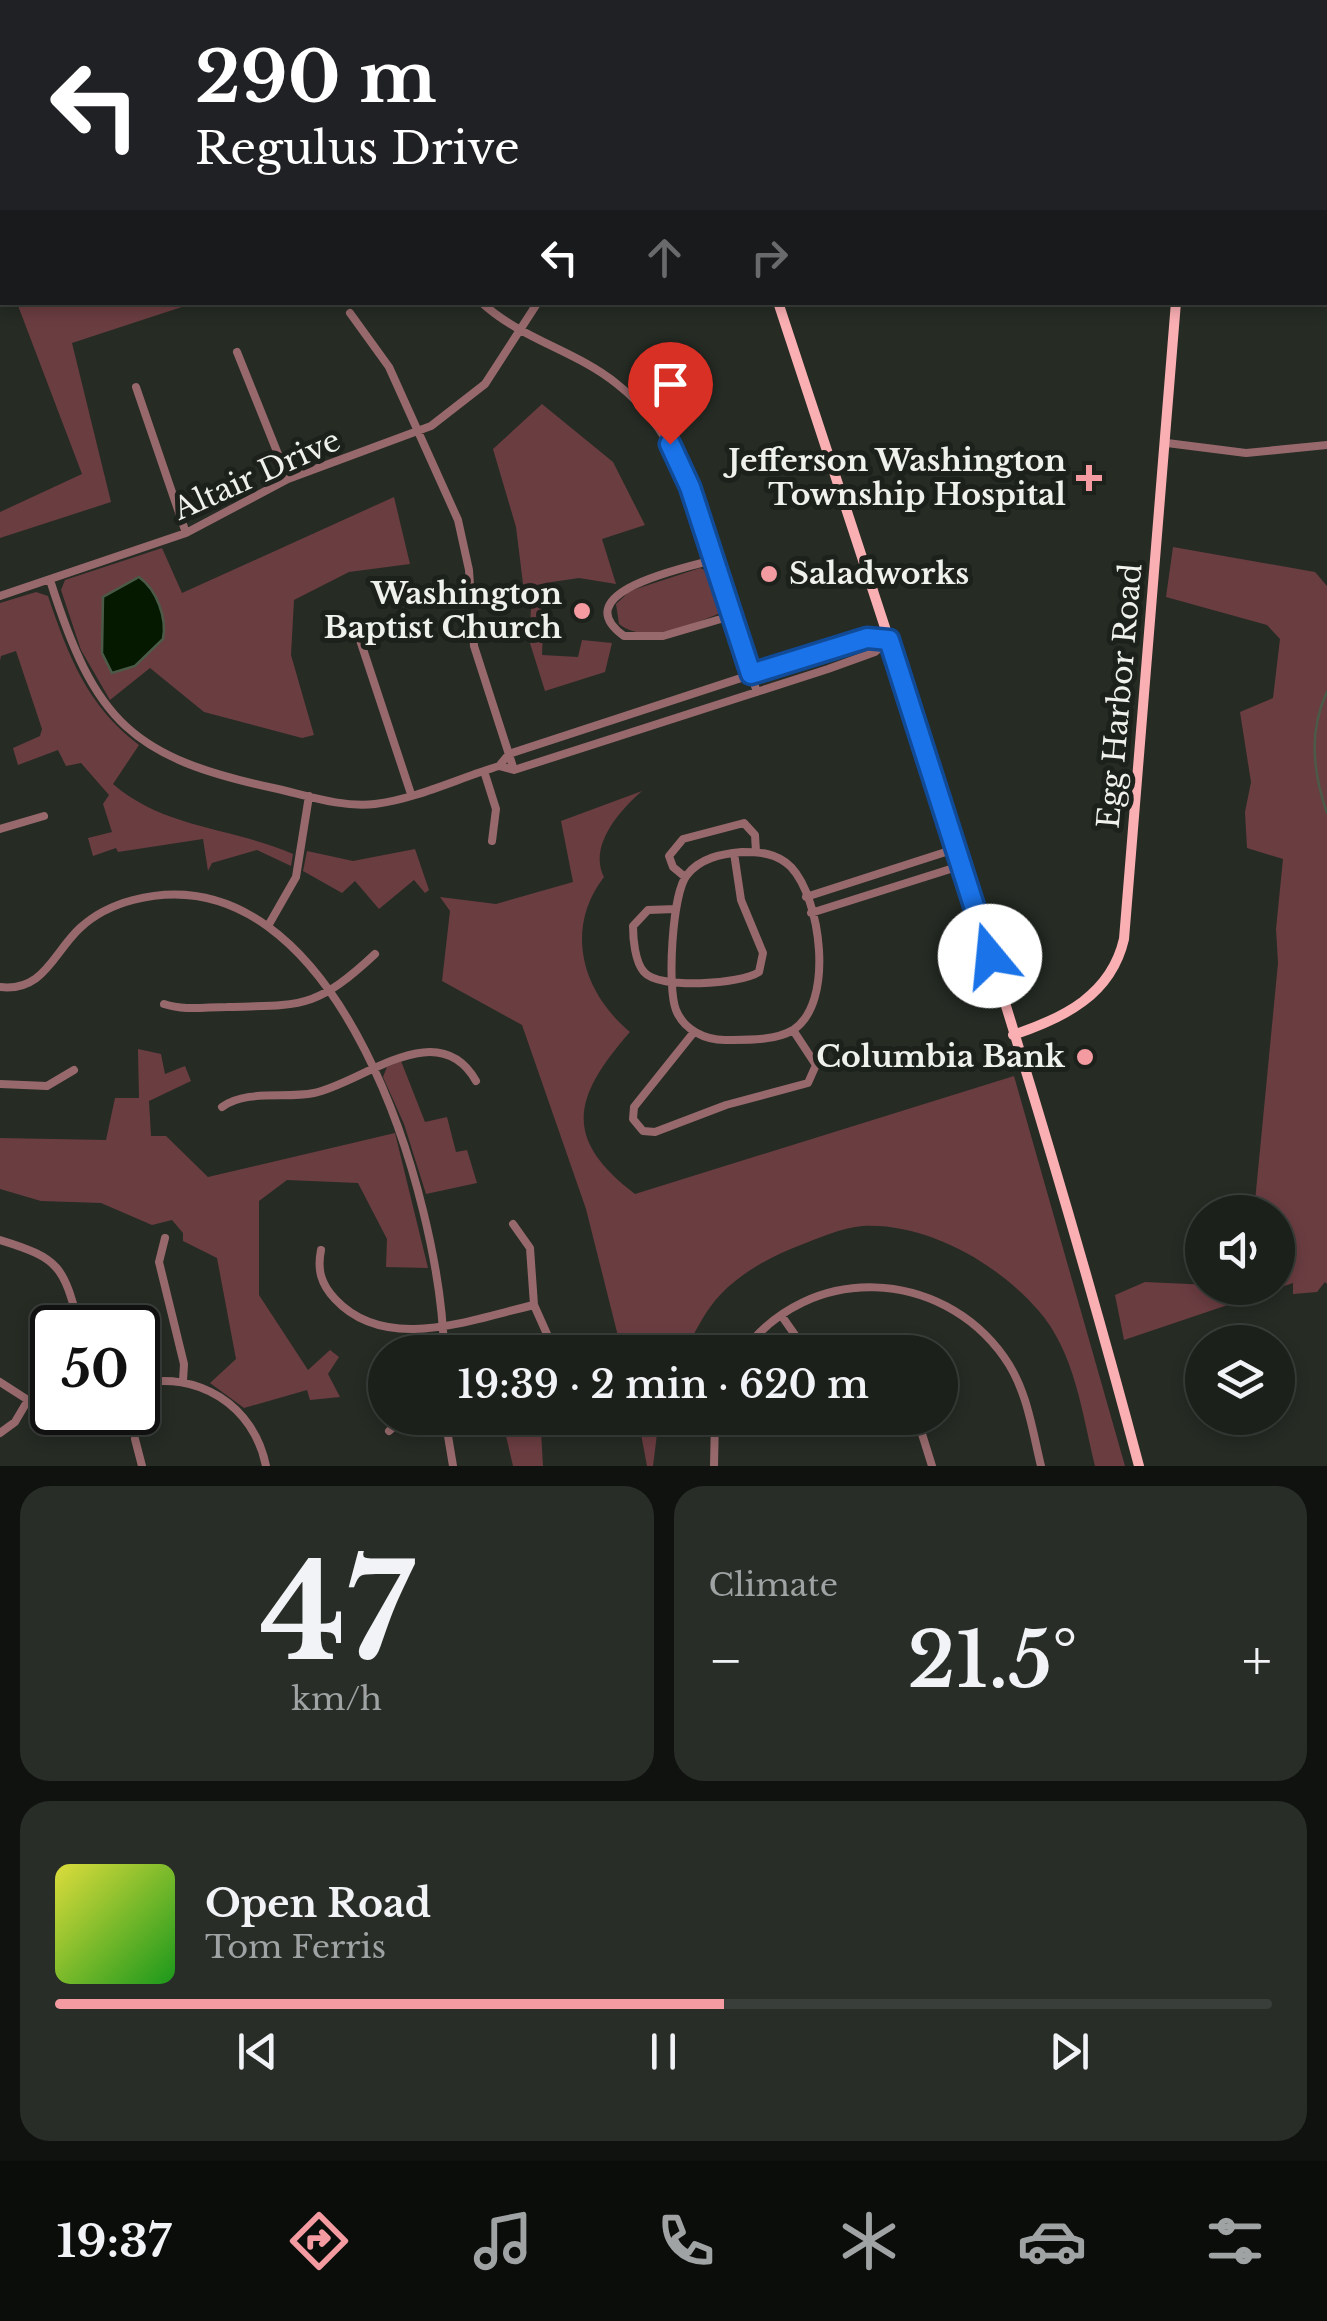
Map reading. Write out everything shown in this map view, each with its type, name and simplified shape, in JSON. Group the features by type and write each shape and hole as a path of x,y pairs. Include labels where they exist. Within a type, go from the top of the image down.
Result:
{"main road":[{"path":"779,305 1075,1231 1139,1466"},
{"name":"Egg Harbor Road","path":"1014,1036 1049,1023 1097,990 1114,966 1124,938 1176,305"},
{"path":"1021,1060 1026,1041 1049,1023"}],"street":[{"path":"485,305 519,333 603,373 649,414 684,471 757,692"},
{"name":"Altair Drive","path":"0,596 186,533 288,480 420,432 478,392 536,305"},
{"path":"350,313 389,367 461,529 474,646 514,770"},
{"path":"238,352 288,480"},
{"path":"136,387 186,533"},
{"path":"1167,443 1246,453 1327,445"},
{"path":"713,560 619,591 610,607 611,623 624,636 652,638 730,616"},
{"path":"50,580 82,670 124,724 161,752 203,772 368,805 484,771 498,766 509,754 819,652 867,638 889,640"},
{"path":"360,640 411,794"},
{"path":"498,766 514,770 757,692 874,652 889,640"},
{"path":"819,652 825,670"},
{"path":"484,771 496,809 492,840"},
{"path":"268,926 296,877 309,796"},
{"path":"0,829 44,816"},
{"path":"685,877 673,867 670,856 683,839 744,823 755,835 756,852"},
{"path":"806,897 955,849"},
{"path":"756,852 776,857 790,867 806,897 819,978 811,1009 793,1030 770,1037 722,1040 694,1032 676,1012 672,982 676,909 685,877 706,860 756,852"},
{"path":"676,909 648,910 639,916 632,931 644,972 672,982 745,978 762,969 763,953 741,900 734,853"},
{"path":"811,913 960,866"},
{"path":"0,988 32,983 88,921 138,899 177,896 216,901 268,926 298,952 328,990 398,1125 412,1168 443,1335"},
{"path":"164,1004 184,1009 304,1004 375,954"},
{"path":"694,1032 634,1107 633,1118 643,1131 655,1132 726,1106 808,1083 816,1065 793,1030"},
{"path":"222,1107 246,1098 321,1091 397,1058 438,1053 466,1068 476,1081"},
{"path":"0,1084 47,1086 74,1070"},
{"path":"513,1224 530,1248 534,1306 547,1335"},
{"path":"166,1238 159,1262 184,1364 183,1381"},
{"path":"0,1240 42,1253 57,1263 72,1305"},
{"path":"321,1250 322,1280 338,1304 356,1316 395,1329 442,1326 534,1306"},
{"path":"760,1335 781,1315 824,1293 866,1286 918,1293 957,1310 989,1338 1014,1372 1041,1466"},
{"path":"781,1315 795,1335"},
{"path":"160,1383 183,1381 204,1387 242,1415 256,1437 266,1466"},
{"path":"0,1382 28,1400 15,1422 0,1433"},
{"path":"448,1435 453,1466"},
{"path":"714,1466 715,1435"},
{"path":"922,1435 932,1466"},
{"path":"135,1439 142,1466"}],"shaded area":[{"path":"18,305 188,305 72,343 111,502 0,538 0,512 82,474"},
{"path":"542,404 613,462 645,525 602,539 616,584 579,578 545,583 542,655 578,657 582,640 612,643 605,672 545,691 529,640 532,593 524,592 516,527 493,449"},
{"path":"394,497 410,564 349,572 294,600 291,655 314,735 302,738 204,712 150,668 110,700 81,650 61,590 65,580 162,548 182,593"},
{"path":"1173,547 1315,572 1327,586 1327,1284 1317,1292 1295,1294 1295,1195 1256,1195 1278,963 1276,929 1283,859 1247,848 1245,812 1251,782 1240,712 1273,698 1280,639 1267,625 1166,597"},
{"path":"700,568 712,573 722,603 718,614 682,628 655,633 630,630 619,624 616,604 630,591"},
{"path":"139,577 159,605 163,639 135,666 112,673 102,653 103,597"},
{"path":"36,592 48,596 72,659 93,696 139,745 113,784 133,799 177,819 293,854 291,866 257,850 212,863 208,871 203,839 118,852 116,848 93,856 88,838 112,832 103,804 109,795 81,763 66,766 58,750 18,765 13,748 40,736 42,729 16,651 1,656 0,661 0,603"},
{"path":"642,791 616,818 603,841 600,865 604,877 584,918 582,938 590,979 613,1016 630,1032 597,1076 587,1097 584,1116 586,1135 611,1174 635,1194 1014,1076 1125,1466 1095,1466 1069,1364 1038,1310 981,1262 912,1231 855,1227 788,1250 729,1286 693,1335 618,1335 586,1209 522,1025 442,981 450,911 440,897 496,904 573,882 561,821"},
{"path":"415,849 429,890 425,893 414,880 379,909 355,881 342,893 303,871 307,851 353,861"},
{"path":"138,1049 161,1054 165,1074 185,1066 191,1081 149,1101 151,1136 166,1136 208,1177 395,1133 428,1268 386,1267 387,1239 358,1183 287,1180 259,1201 259,1295 308,1370 330,1350 339,1357 328,1374 340,1397 310,1400 307,1390 244,1408 210,1383 236,1359 217,1258 183,1241 183,1233 172,1220 152,1225 101,1203 41,1201 0,1189 0,1138 106,1140 115,1098 139,1098"},
{"path":"401,1061 425,1122 447,1117 456,1152 467,1150 477,1183 426,1194 404,1124 383,1077 387,1067"},
{"path":"1145,1282 1185,1284 1185,1305 1228,1305 1124,1340 1115,1295"},
{"path":"506,1435 541,1435 543,1466 513,1466"},
{"path":"641,1435 657,1435 653,1466 647,1466"}],"waterway":[{"path":"1327,692 1315,737 1318,783 1327,813"}],"place":[{"name":"Jefferson Washington Township Hospital","path":"1089,478"},
{"name":"Saladworks","path":"769,574"},
{"name":"Washington Baptist Church","path":"582,611"},
{"name":"Columbia Bank","path":"1085,1057"}],"route":[{"path":"670,444 690,487 751,674 867,638 889,640 990,956"}]}
